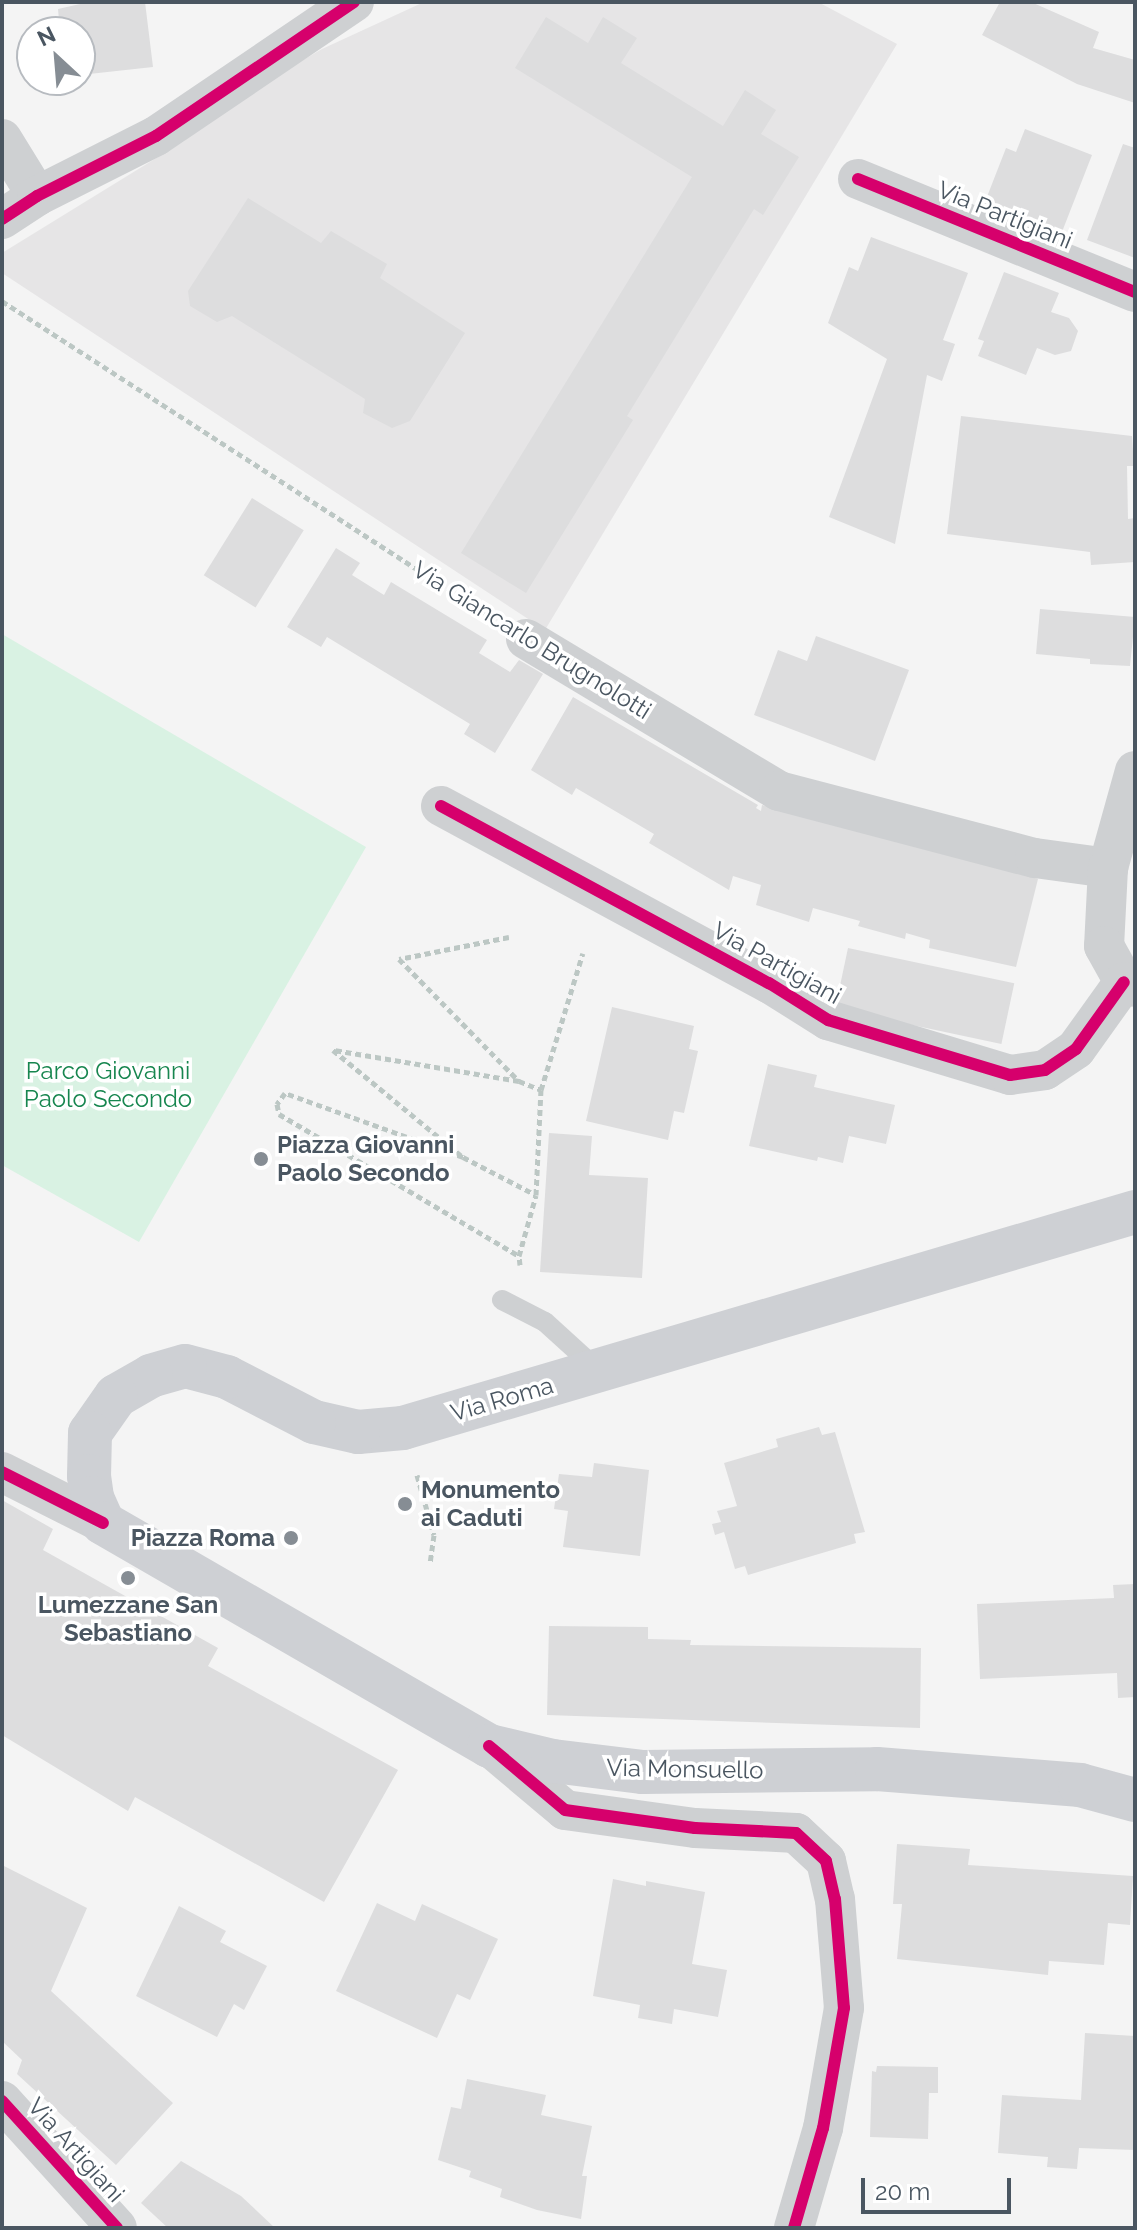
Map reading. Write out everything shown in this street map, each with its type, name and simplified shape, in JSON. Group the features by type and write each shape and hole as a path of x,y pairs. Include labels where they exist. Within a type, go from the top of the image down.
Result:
{"main road":[{"name":"Via Roma","path":"103,1523 92,1498 90,1433 116,1396 151,1376 185,1366 227,1377 314,1422 358,1432 403,1428 1135,1212"},
{"name":"Via Monsuello","path":"103,1523 489,1746 540,1759 643,1772 877,1769 1080,1785 1135,1800"}],"street":[{"path":"2,219 37,196 156,136 354,2"},
{"path":"2,139 37,196"},
{"name":"Via Partigiani","path":"858,179 1135,292"},
{"name":"Via Giancarlo Brugnolotti","path":"526,639 779,791 1035,858 1108,868"},
{"name":"Via Partigiani","path":"441,806 769,983 828,1020 1010,1075 1045,1070 1076,1049 1130,984 1104,946 1108,868 1135,771"},
{"path":"2,1472 103,1523"},
{"path":"489,1746 565,1810 695,1828 796,1833 826,1861 835,1899 844,2008 823,2128 794,2228"},
{"name":"Via Artigiani","path":"2,2101 117,2228"}],"lane":[{"path":"502,1300 545,1322 599,1371"}],"path":[{"path":"509,937 399,959 519,1081"},
{"path":"520,1265 519,1256 536,1195 541,1090 583,953"},
{"path":"463,1157 333,1050 519,1081 541,1090"},
{"path":"519,1256 279,1114 277,1104 285,1093 463,1157 536,1195"},
{"path":"403,1428 434,1535 430,1562"}],"shaded area":[{"path":"424,2 818,2 897,44 545,630 2,273 2,253 184,141 222,107 322,49"}],"green space":[{"name":"Parco Giovanni Paolo Secondo","path":"2,634 366,847 139,1242 2,1165"}],"building":[{"path":"89,2 145,2 153,67 96,73 96,16 59,16 58,9"},
{"path":"1000,2 1031,2 1099,32 1093,48 1135,60 1135,103 1077,84 982,35"},
{"path":"546,17 588,43 603,17 637,38 621,63 723,126 745,90 776,110 761,134 799,157 763,215 754,209 627,416 633,420 526,593 461,553 692,177 515,68"},
{"path":"1025,129 1092,155 1060,237 983,207 1006,148 1016,152"},
{"path":"1123,144 1135,148 1135,258 1087,240"},
{"path":"248,198 321,243 331,231 387,264 380,278 465,333 410,421 392,428 363,413 365,399 232,316 217,322 190,306 188,291"},
{"path":"871,237 968,273 943,340 955,344 942,381 927,375 895,544 829,517 887,359 828,323 849,267 858,271"},
{"path":"1004,272 1059,293 1051,312 1069,318 1078,331 1071,351 1055,355 1037,348 1026,375 978,356 984,341 978,339"},
{"path":"961,416 1132,436 1134,466 1127,466 1128,519 1135,518 1135,562 1091,565 1090,552 947,534"},
{"path":"252,498 304,530 256,607 204,575"},
{"path":"336,548 360,563 352,575 384,595 391,582 487,640 479,653 510,672 519,660 543,674 495,753 464,734 470,724 327,637 321,647 287,627"},
{"path":"1040,609 1135,617 1130,666 1090,664 1090,659 1036,654"},
{"path":"816,636 909,670 875,761 754,715 778,650 807,661"},
{"path":"573,697 758,805 756,808 761,811 762,805 1038,879 1016,967 929,948 930,940 906,933 905,939 858,926 860,921 813,908 809,922 756,905 761,885 733,876 729,890 649,843 654,834 576,788 572,795 531,770"},
{"path":"848,948 1014,983 1001,1044 835,1009"},
{"path":"612,1007 694,1026 689,1049 698,1051 684,1113 674,1111 668,1140 586,1121"},
{"path":"768,1064 817,1075 814,1087 895,1105 886,1144 849,1136 843,1163 818,1157 817,1161 749,1146"},
{"path":"549,1133 592,1136 589,1175 648,1178 642,1278 540,1272"},
{"path":"819,1427 822,1435 835,1432 865,1532 854,1534 856,1543 748,1575 745,1566 735,1569 724,1532 715,1535 712,1524 721,1522 717,1511 737,1506 724,1463 778,1447 776,1439"},
{"path":"594,1463 649,1470 640,1556 563,1547 568,1511 554,1509 559,1474 592,1477"},
{"path":"2,1500 53,1529 43,1550 218,1648 208,1666 398,1770 324,1902 135,1797 128,1811 2,1735"},
{"path":"1135,1584 1135,1697 1118,1698 1117,1673 980,1679 977,1604 1114,1598 1113,1585"},
{"path":"549,1626 648,1627 648,1639 691,1640 690,1645 921,1648 920,1728 547,1715"},
{"path":"897,1844 970,1849 968,1865 1133,1876 1130,1925 1108,1923 1104,1965 1049,1961 1048,1975 897,1959 902,1904 893,1904"},
{"path":"2,1865 87,1908 51,1991 173,2103 116,2165 17,2074 22,2060 2,2041"},
{"path":"613,1879 646,1886 646,1881 705,1892 692,1964 727,1970 718,2017 674,2009 672,2024 638,2018 640,2005 593,1996"},
{"path":"377,1903 415,1921 422,1904 498,1939 470,2000 457,1994 437,2038 336,1991"},
{"path":"179,1906 226,1931 220,1942 267,1966 244,2010 234,2004 217,2037 136,1996"},
{"path":"1085,2033 1135,2036 1135,2150 1079,2148 1077,2169 1047,2167 1048,2157 998,2153 1002,2095 1081,2100"},
{"path":"877,2066 938,2067 938,2093 929,2093 928,2139 870,2137 872,2071 876,2072"},
{"path":"467,2079 546,2095 541,2115 592,2126 582,2176 587,2176 581,2219 537,2210 500,2197 502,2189 469,2177 471,2171 438,2160 451,2107 461,2109"},
{"path":"181,2161 241,2196 275,2228 168,2228 141,2203"}],"cycle path":[{"path":"2,219 37,196 156,136 354,2"},
{"path":"858,179 1135,292"},
{"path":"441,806 769,983 828,1020 1010,1075 1045,1070 1076,1049 1124,982"},
{"path":"2,1472 103,1523"},
{"path":"489,1746 565,1810 695,1828 796,1833 826,1861 835,1899 844,2008 823,2128 794,2228"},
{"path":"2,2101 117,2228"}],"place":[{"name":"Piazza Giovanni Paolo Secondo","path":"261,1159"},
{"name":"Monumento ai Caduti","path":"405,1504"},
{"name":"Piazza Roma","path":"291,1538"},
{"name":"Lumezzane San Sebastiano","path":"128,1578"}]}
